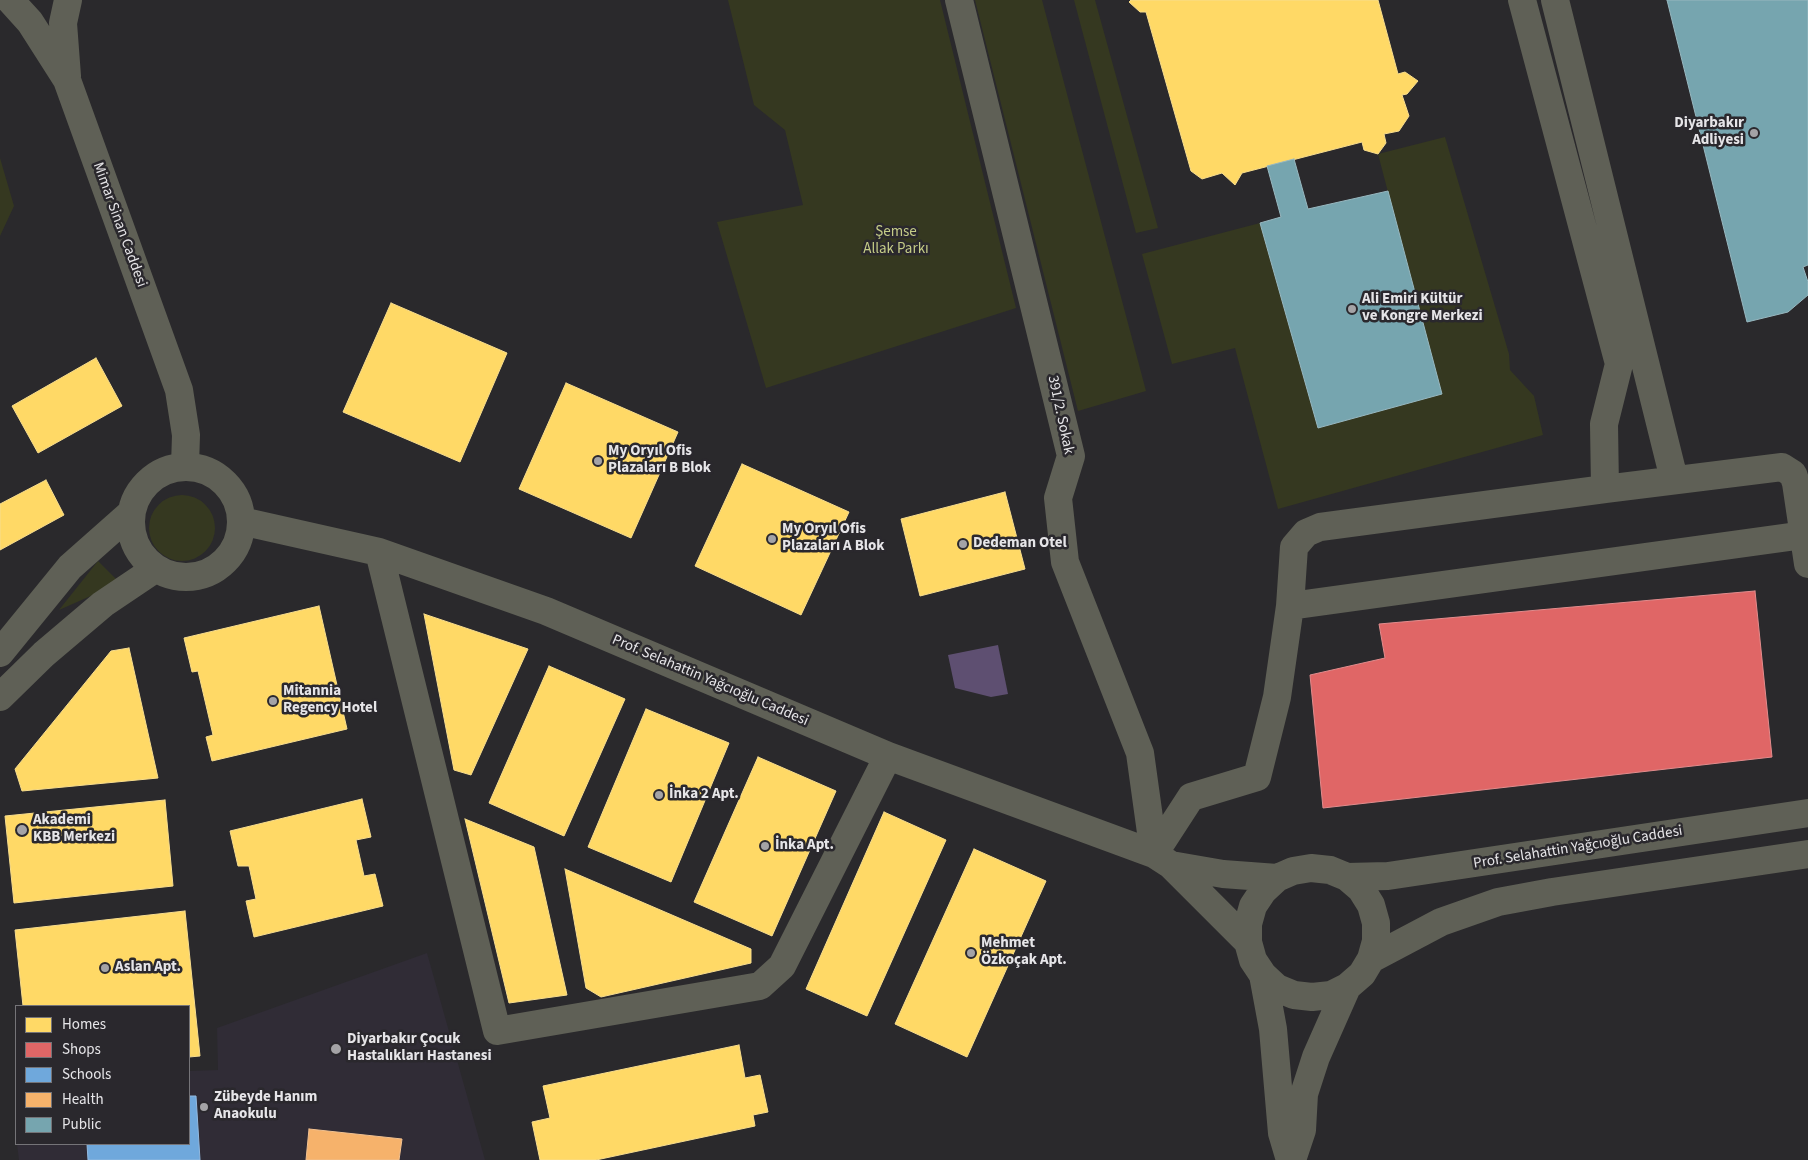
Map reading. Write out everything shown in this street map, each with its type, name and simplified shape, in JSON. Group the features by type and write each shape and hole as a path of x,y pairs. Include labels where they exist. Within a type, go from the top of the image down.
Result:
{"street":[{"name":"Mimar Sinan Caddesi","path":"10,0 30,22 67,80 179,390 186,435 185,466"},
{"path":"67,80 64,22 68,0"},
{"name":"391/2. Sokak","path":"959,0 1072,456 1058,498 1064,562 1140,753 1162,859"},
{"path":"1522,0 1619,364 1604,424 1605,488"},
{"path":"1555,0 1674,479"},
{"path":"185,466 202,469 218,476 230,489 238,504 241,521 239,538 231,554 220,566 205,574 188,577 171,575 155,568 144,558 135,544 131,528 131,513 138,495 150,480 166,470 185,466"},
{"path":"1162,859 1190,797 1257,777 1277,698 1290,606 1294,547 1306,533 1320,527 1674,479 1782,467 1794,474 1808,564"},
{"path":"0,653 70,567 131,513"},
{"name":"Prof. Selahattin Yağcıoğlu Caddesi","path":"241,521 380,552 546,611 888,756 1162,859 1223,874 1277,878"},
{"path":"1290,606 1804,535"},
{"path":"380,552 497,1031 760,986 782,966 888,756"},
{"path":"0,697 44,654 103,604 155,568"},
{"name":"Prof. Selahattin Yağcıoğlu Caddesi","path":"1347,878 1388,876 1808,814"},
{"path":"1372,959 1441,922 1498,902 1552,892 1808,854"},
{"name":"Prof. Selahattin Yağcıoğlu Caddesi","path":"1162,859 1248,942"},
{"path":"1311,868 1330,870 1347,878 1361,890 1371,905 1376,932 1372,959 1362,974 1348,987 1331,994 1312,997 1294,995 1277,988 1253,960 1248,942 1248,924 1253,906 1263,891 1277,878 1293,871 1311,868"},
{"path":"1264,975 1273,1029 1282,1133 1291,1160"},
{"path":"1291,1160 1302,1130 1304,1094 1316,1057 1348,987"}],"shaded area":[{"path":"998,645 1008,694 991,697 955,688 948,655"},
{"name":"Diyarbakır Çocuk Hastalıkları Hastanesi","path":"427,953 485,1160 19,1160 17,1145 190,1145 190,1071 218,1070 217,1028"}],"green space":[{"name":"Şemse Allak Parkı","path":"728,0 940,0 1016,308 766,388 717,222 803,205 785,130 754,105"},
{"path":"975,0 1042,0 1146,391 1078,411"},
{"path":"1074,0 1095,0 1158,228 1136,233"},
{"path":"1445,137 1509,354 1510,370 1534,396 1543,435 1278,509 1235,348 1172,364 1142,254 1260,223 1318,428 1441,394 1378,154"},
{"path":"0,158 14,206 0,236"},
{"path":"175,495 189,495 201,500 210,509 215,521 213,541 206,552 189,561 175,561 163,556 154,547 149,535 149,521 154,509 163,500"},
{"path":"98,561 120,583 59,610"}],"building: Homes":[{"path":"1131,0 1378,0 1398,74 1405,72 1418,81 1407,94 1402,95 1409,116 1399,131 1384,134 1386,143 1378,154 1364,150 1362,142 1242,173 1235,185 1222,173 1202,179 1191,171 1146,12 1140,12 1129,2"},
{"path":"391,303 507,353 460,462 343,412"},
{"path":"96,358 122,406 38,453 12,406"},
{"name":"My Oryıl Ofis Plazaları B Blok","path":"566,383 678,432 631,538 519,489"},
{"name":"My Oryıl Ofis Plazaları A Blok","path":"742,464 849,512 801,615 695,566"},
{"path":"46,480 64,515 0,550 0,504"},
{"name":"Dedeman Otel","path":"1005,492 1025,569 920,596 901,519"},
{"name":"Mitannia Regency Hotel","path":"319,606 347,729 212,761 206,737 213,735 198,671 192,672 184,638"},
{"path":"424,614 528,649 471,775 454,770"},
{"path":"129,648 158,778 22,791 15,769 111,651"},
{"path":"549,666 625,699 564,836 489,803"},
{"name":"İnka 2 Apt.","path":"646,709 729,743 671,882 588,847"},
{"name":"İnka Apt.","path":"758,757 836,791 772,936 694,902"},
{"path":"362,799 371,837 356,840 364,876 375,874 383,906 254,937 246,901 256,899 249,866 238,866 230,831"},
{"path":"165,800 173,886 14,903 5,816"},
{"path":"884,812 946,840 867,1016 806,989"},
{"path":"465,819 534,847 567,995 509,1003"},
{"name":"Mehmet Özkoçak Apt.","path":"974,849 1046,881 967,1057 895,1024"},
{"path":"565,869 751,949 751,963 601,997 586,988"},
{"name":"Aslan Apt.","path":"185,911 200,1056 190,1057 190,1005 23,1005 15,930"},
{"path":"739,1045 745,1078 760,1075 768,1112 753,1115 755,1126 596,1160 540,1160 532,1122 550,1118 543,1086"}],"building: Shops":[{"path":"1755,591 1772,757 1323,808 1310,675 1385,658 1379,624"}],"building: Schools":[{"path":"190,1096 196,1096 200,1160 88,1160 87,1145 190,1145"}],"building: Health":[{"path":"309,1129 402,1139 399,1160 306,1160"}],"building: Public":[{"name":"Diyarbakır Adliyesi","path":"1667,0 1808,0 1808,265 1803,267 1808,282 1808,295 1788,312 1747,322"},
{"name":"Ali Emiri Kültür ve Kongre Merkezi","path":"1294,159 1308,209 1388,191 1442,394 1318,428 1260,223 1281,217 1267,166"}],"place":[{"name":"Diyarbakır Adliyesi","path":"1754,133"},
{"name":"Ali Emiri Kültür ve Kongre Merkezi","path":"1352,309"},
{"name":"My Oryıl Ofis Plazaları B Blok","path":"598,461"},
{"name":"My Oryıl Ofis Plazaları A Blok","path":"772,539"},
{"name":"Dedeman Otel","path":"963,544"},
{"name":"Mitannia Regency Hotel","path":"273,701"},
{"name":"İnka 2 Apt.","path":"659,795"},
{"name":"Akademi KBB Merkezi","path":"22,830"},
{"name":"İnka Apt.","path":"765,846"},
{"name":"Mehmet Özkoçak Apt.","path":"971,953"},
{"name":"Aslan Apt.","path":"105,968"},
{"name":"Diyarbakır Çocuk Hastalıkları Hastanesi","path":"336,1049"},
{"name":"Zübeyde Hanım Anaokulu","path":"204,1107"}]}
